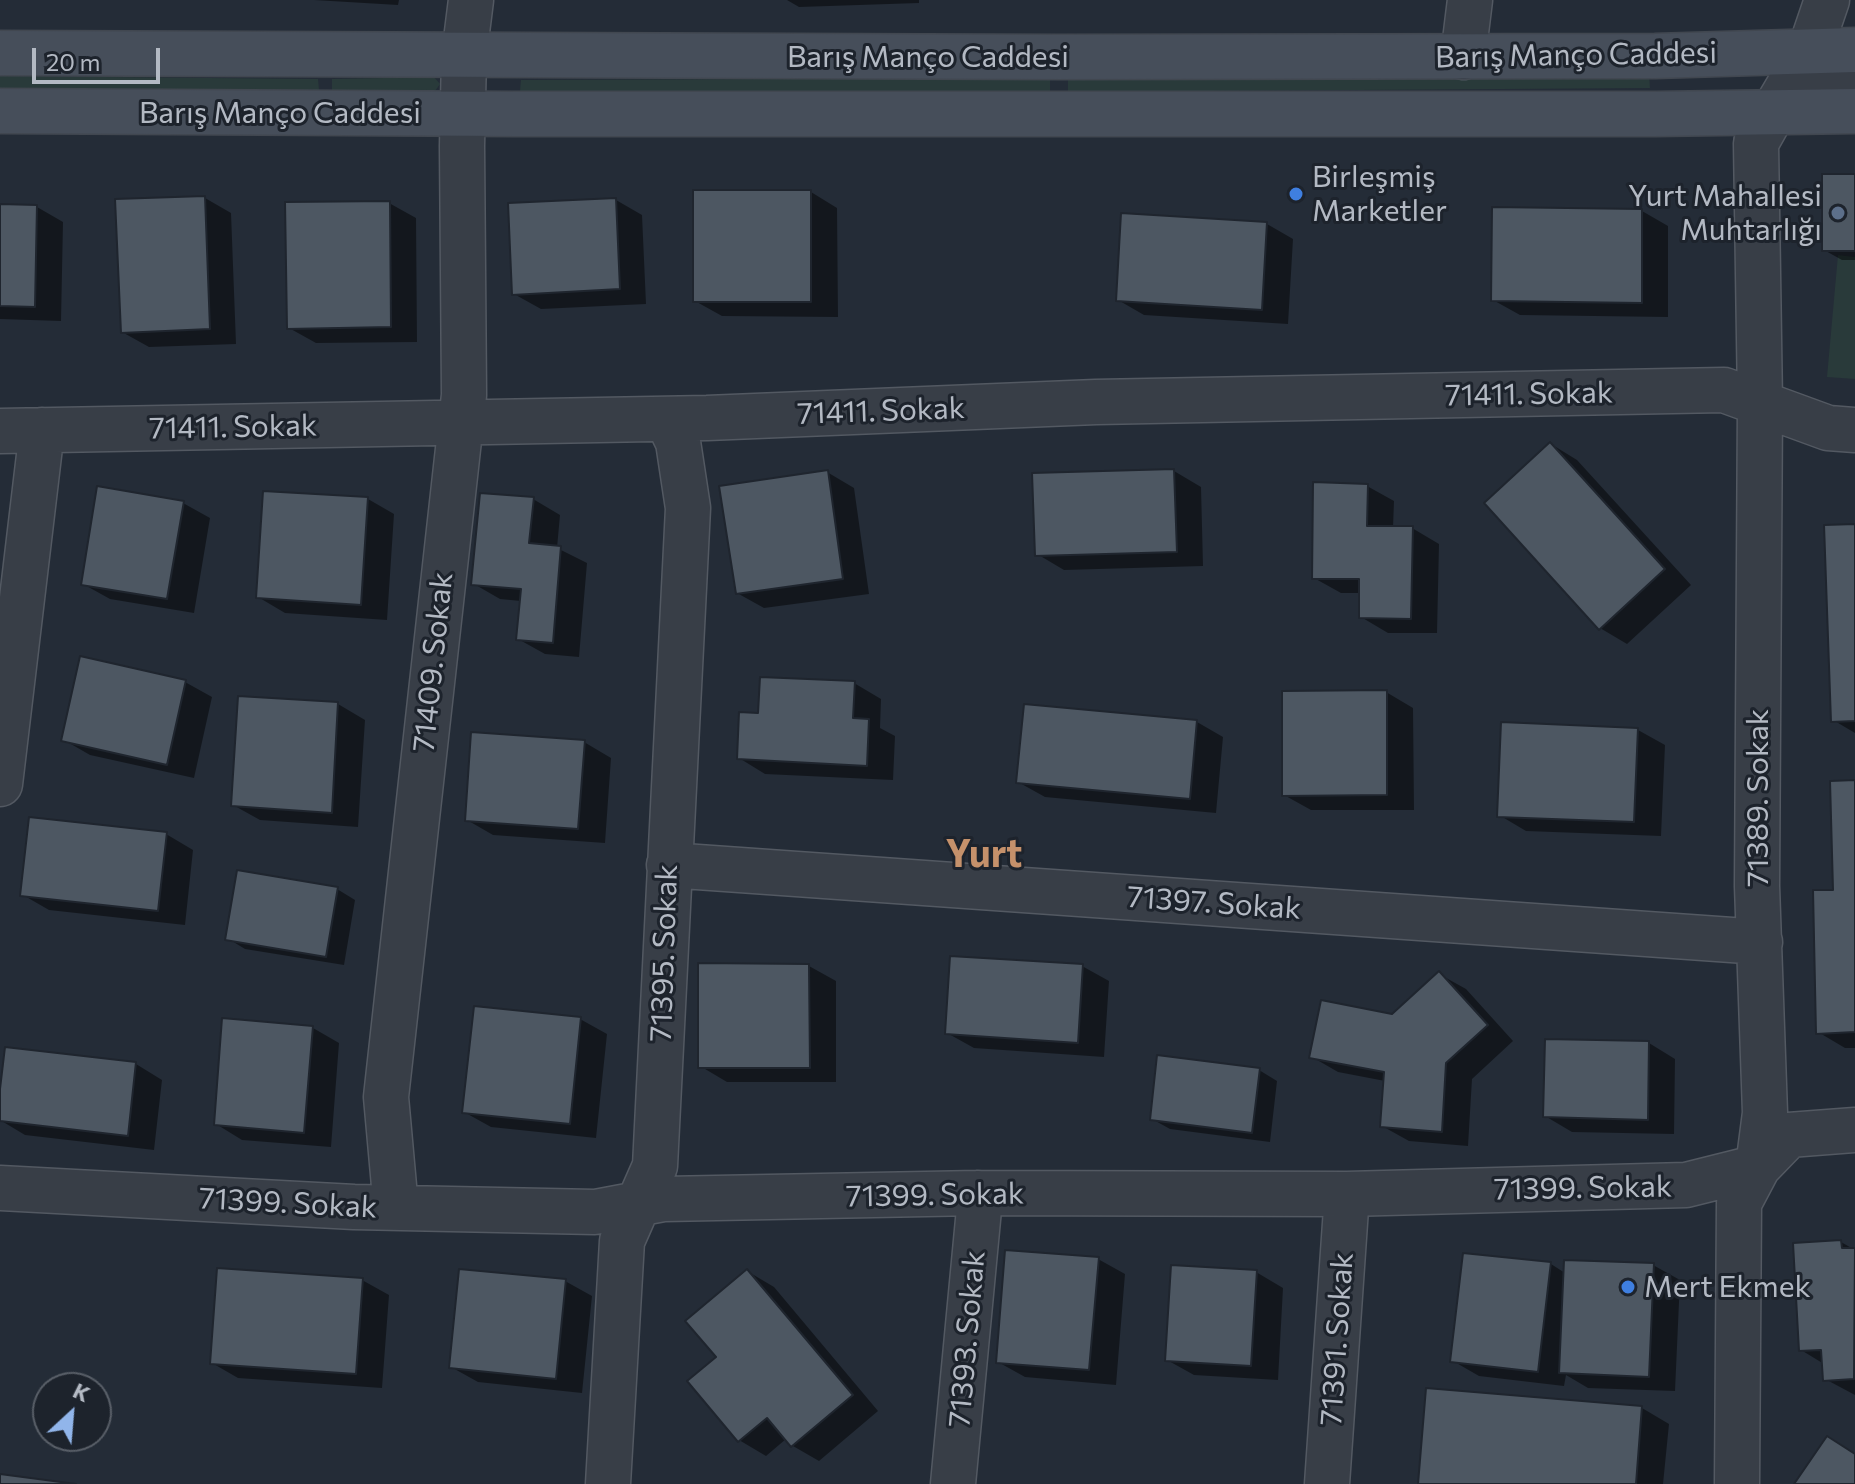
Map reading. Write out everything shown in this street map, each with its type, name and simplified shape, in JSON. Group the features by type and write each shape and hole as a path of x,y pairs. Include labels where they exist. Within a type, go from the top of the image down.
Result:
{"main road":[{"name":"Barış Manço Caddesi","path":"0,53 1655,56 1844,76"},
{"name":"Barış Manço Caddesi","path":"0,111 1656,114 1774,111 1844,76"}],"street":[{"name":"71409. Sokak","path":"396,1208 386,1097 464,395 464,56 471,0"},
{"path":"1463,57 1470,0"},
{"name":"71389. Sokak","path":"1737,1484 1739,1203 1758,1167 1765,1113 1757,886 1760,403 1756,143 1774,111 1844,76 1827,0"},
{"name":"71411. Sokak","path":"21,431 667,419 1096,402 1724,390 1828,428 1855,430"},
{"name":"71395. Sokak","path":"608,1484 622,1241 655,1166 688,508 678,442 667,419"},
{"path":"0,784 21,431"},
{"name":"71397. Sokak","path":"669,865 1760,942"},
{"path":"1758,1167 1789,1135 1855,1130"},
{"name":"71399. Sokak","path":"0,1188 396,1208 595,1212 664,1199 978,1193 1347,1194 1686,1185 1758,1167"},
{"name":"71393. Sokak","path":"953,1484 978,1193"},
{"name":"71391. Sokak","path":"1327,1484 1347,1194"}],"shaded area":[{"path":"1649,74 1650,88 1068,92 1068,79 1425,79"},
{"path":"0,76 318,79 319,90 0,88"},
{"path":"434,77 440,84 435,91 332,91 332,79"},
{"path":"1050,78 1050,91 520,91 521,80"},
{"path":"1838,255 1855,257 1855,379 1827,377"}],"building":[{"name":"Yurt Mahallesi Muhtarlığı","path":"1822,174 1855,174 1855,251 1822,251"},
{"path":"693,190 811,190 811,302 693,302"},
{"path":"205,196 210,329 121,333 115,199"},
{"path":"616,198 620,289 512,295 508,203"},
{"path":"390,201 391,327 287,329 285,202"},
{"path":"0,204 37,205 35,307 0,306"},
{"path":"1492,207 1642,209 1642,303 1491,301"},
{"path":"1121,213 1267,222 1262,310 1116,301"},
{"path":"1550,442 1665,569 1599,630 1484,503"},
{"path":"1174,469 1177,552 1035,556 1032,473"},
{"path":"828,470 843,579 736,594 719,486"},
{"path":"1313,482 1368,484 1367,526 1413,526 1411,619 1359,618 1359,579 1312,579"},
{"path":"97,486 184,501 167,599 81,585"},
{"path":"263,491 368,497 361,605 256,598"},
{"path":"480,493 534,497 529,543 561,546 553,643 516,640 521,589 471,585"},
{"path":"1855,524 1855,721 1831,722 1824,525"},
{"path":"80,656 186,680 167,765 61,741"},
{"path":"760,677 855,681 853,718 869,719 867,766 737,759 739,712 758,713"},
{"path":"1387,690 1387,795 1282,796 1282,691"},
{"path":"238,696 338,702 332,813 231,806"},
{"path":"1024,704 1197,720 1190,799 1016,783"},
{"path":"1501,722 1638,728 1634,822 1497,817"},
{"path":"471,732 585,740 578,829 465,821"},
{"path":"1855,780 1855,1032 1816,1034 1813,890 1833,890 1830,781"},
{"path":"29,817 167,832 158,911 20,896"},
{"path":"237,870 338,887 326,957 225,940"},
{"path":"950,956 1083,964 1078,1043 945,1034"},
{"path":"698,963 809,964 810,1068 698,1068"},
{"path":"1439,971 1488,1025 1446,1063 1442,1132 1380,1127 1384,1072 1309,1058 1321,1000 1392,1014"},
{"path":"474,1006 581,1017 570,1124 462,1113"},
{"path":"222,1018 313,1026 304,1133 214,1125"},
{"path":"1545,1039 1649,1041 1648,1120 1543,1117"},
{"path":"5,1047 136,1062 128,1136 0,1121"},
{"path":"1157,1055 1260,1068 1252,1133 1150,1120"},
{"path":"1841,1240 1842,1248 1855,1248 1854,1379 1823,1381 1821,1350 1799,1351 1793,1243"},
{"path":"1005,1250 1099,1257 1089,1370 996,1363"},
{"path":"1463,1253 1551,1262 1538,1372 1450,1362"},
{"path":"1564,1260 1654,1263 1649,1377 1559,1373"},
{"path":"1171,1265 1257,1270 1251,1366 1165,1361"},
{"path":"217,1268 363,1278 356,1374 210,1364"},
{"path":"459,1269 566,1279 556,1379 449,1368"},
{"path":"747,1269 853,1395 791,1447 767,1418 738,1442 687,1381 716,1357 685,1321"},
{"path":"1426,1388 1642,1406 1636,1484 1418,1484"},
{"path":"1827,1436 1855,1454 1855,1484 1794,1484"},
{"path":"0,1474 76,1484 0,1484"}],"place":[{"name":"Birleşmiş Marketler","path":"1296,194"},
{"name":"Yurt Mahallesi Muhtarlığı","path":"1838,213"},
{"name":"Mert Ekmek","path":"1628,1287"}],"district":[{"name":"Yurt","path":"984,854"}]}
